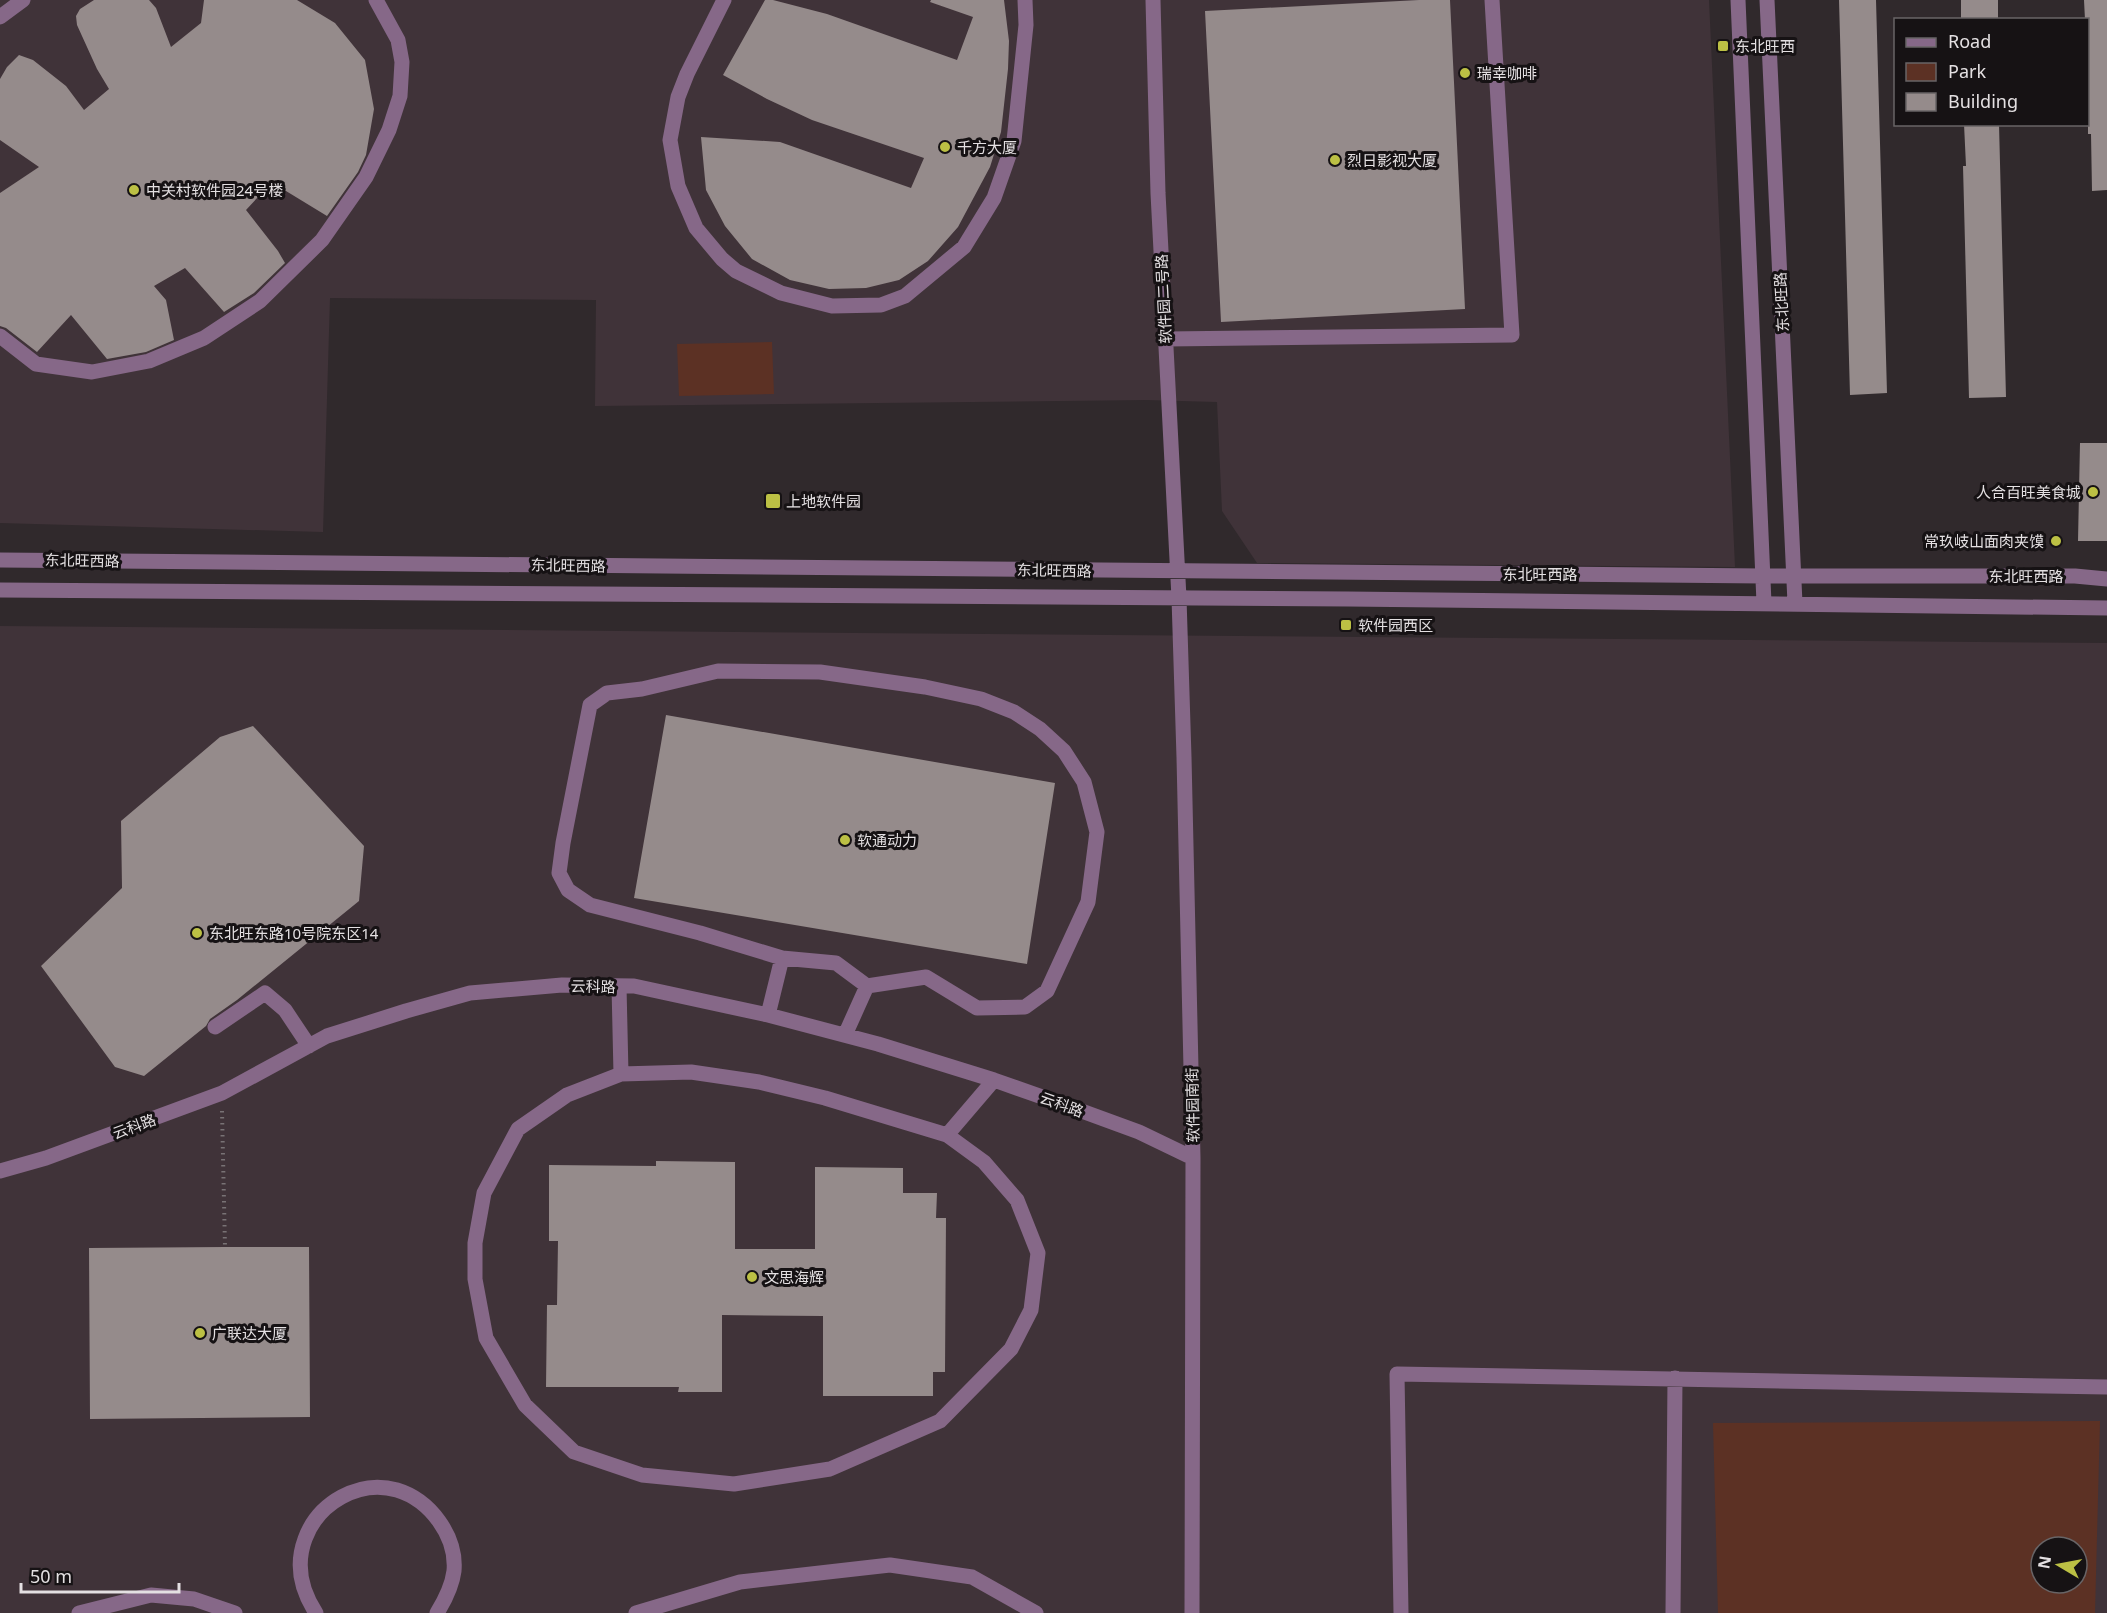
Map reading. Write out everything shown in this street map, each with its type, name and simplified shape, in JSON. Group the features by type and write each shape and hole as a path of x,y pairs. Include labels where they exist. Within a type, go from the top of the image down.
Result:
{"street":[{"path":"0,17 23,0"},
{"path":"0,336 36,364 92,372 149,361 204,338 260,301 322,240 366,177 389,130 400,96 402,62 398,40 376,0"},
{"path":"724,0 687,74 676,107 670,140 678,186 696,228 722,259 736,271 781,293 832,306 881,305 905,296 964,247 994,198 1014,141 1026,25 1025,0"},
{"name":"软件园二号路","path":"1153,0 1158,193 1179,598"},
{"path":"1166,339 1512,334 1492,0"},
{"name":"东北旺路","path":"1738,0 1764,603"},
{"name":"东北旺路","path":"1767,0 1795,603"},
{"name":"东北旺西路","path":"0,560 1763,576 2075,576 2107,579"},
{"name":"东北旺西路","path":"0,590 1795,603 2107,608"},
{"name":"软件园南街","path":"1179,598 1193,1158 1192,1613"},
{"path":"718,671 820,672 925,687 981,699 1014,712 1040,729 1064,751 1084,782 1097,832 1088,902 1047,991 1025,1007 976,1008 926,977 867,986 836,963 782,958 700,933 590,905 568,890 559,873 590,705 607,693 642,689 718,671"},
{"path":"768,1015 782,958"},
{"name":"云科路","path":"0,1171 46,1158 222,1093 327,1036 470,993 562,985 634,987 768,1015 845,1035 994,1080 1139,1132 1193,1158"},
{"path":"619,986 621,1074"},
{"path":"845,1035 867,986"},
{"path":"215,1026 265,993 285,1010 309,1046"},
{"path":"691,1072 759,1082 825,1098 947,1135 984,1162 1017,1200 1038,1253 1031,1310 1011,1349 940,1421 830,1469 734,1484 642,1475 574,1452 525,1405 486,1338 475,1279 475,1243 484,1193 518,1129 567,1095 621,1074 691,1072"},
{"path":"947,1135 994,1080"},
{"path":"1401,1613 1397,1374 2107,1387"},
{"path":"1673,1613 1675,1378"},
{"path":"316,1613 307,1599 300,1575 300,1551 309,1528 324,1509 345,1494 371,1488 397,1490 421,1502 439,1520 451,1543 454,1569 448,1595 437,1613"},
{"path":"636,1613 740,1582 890,1565 972,1577 1036,1613"},
{"path":"79,1613 151,1595 194,1599 235,1613"}],"path":[{"path":"222,1093 225,1247"}],"shaded area":[{"path":"0,0 1709,0 1735,567 1257,563 1222,511 1217,402 1146,400 595,406 596,300 330,298 323,532 0,523"},
{"path":"0,626 2107,643 2107,1613 0,1613"}],"green space":[{"path":"772,342 774,394 679,396 677,344"},
{"path":"2100,1421 2095,1613 1718,1613 1713,1423"}],"building":[{"name":"中关村软件园24号楼","path":"94,0 149,0 156,8 171,47 201,23 204,0 297,0 335,23 365,60 374,109 366,155 358,172 327,216 286,191 269,185 246,210 285,263 254,293 224,312 185,268 154,286 166,300 174,340 146,352 107,359 71,315 37,352 6,328 0,326 0,193 39,167 0,140 0,79 7,67 19,55 33,60 66,86 84,110 109,89 77,25 76,16 80,9"},
{"name":"千方大厦","path":"765,0 827,14 957,60 973,17 930,2 931,0 1004,0 1009,41 1008,69 1001,132 990,167 958,227 928,261 899,280 866,288 829,289 790,280 752,259 725,226 706,190 701,137 780,142 911,188 924,158 812,120 723,75"},
{"name":"烈日影视大厦","path":"1450,0 1465,309 1221,322 1205,11"},
{"path":"1839,0 1876,0 1887,393 1850,395"},
{"path":"1961,0 1998,0 1998,18 1961,18"},
{"path":"2084,0 2107,0 2107,190 2092,191 2091,134 2088,134 2089,18 2085,18"},
{"path":"1964,126 1999,126 2006,397 1969,398 1963,166 1966,166"},
{"name":"人合百旺美食城","path":"2080,443 2107,443 2107,541 2078,541"},
{"name":"软通动力","path":"666,715 1055,783 1027,964 634,898"},
{"name":"东北旺东路10号院东区14","path":"253,726 364,846 359,901 237,1000 210,1019 206,1026 144,1076 115,1067 41,966 122,888 121,821 220,737"},
{"name":"文思海辉","path":"656,1161 735,1162 735,1249 815,1249 815,1167 903,1168 903,1193 937,1193 936,1218 946,1218 945,1372 933,1372 933,1396 823,1396 823,1316 722,1315 722,1392 678,1392 679,1387 546,1387 547,1305 557,1305 558,1241 549,1241 549,1165 656,1166"},
{"name":"广联达大厦","path":"309,1247 310,1417 90,1419 89,1248"}],"place":[{"name":"东北旺西","path":"1723,46"},
{"name":"瑞幸咖啡","path":"1465,73"},
{"name":"千方大厦","path":"945,147"},
{"name":"烈日影视大厦","path":"1335,160"},
{"name":"中关村软件园24号楼","path":"134,190"},
{"name":"人合百旺美食城","path":"2093,492"},
{"name":"上地软件园","path":"773,501"},
{"name":"常玖岐山面肉夹馍","path":"2056,541"},
{"name":"软件园西区","path":"1346,625"},
{"name":"软通动力","path":"845,840"},
{"name":"东北旺东路10号院东区14","path":"197,933"},
{"name":"文思海辉","path":"752,1277"},
{"name":"广联达大厦","path":"200,1333"}]}
